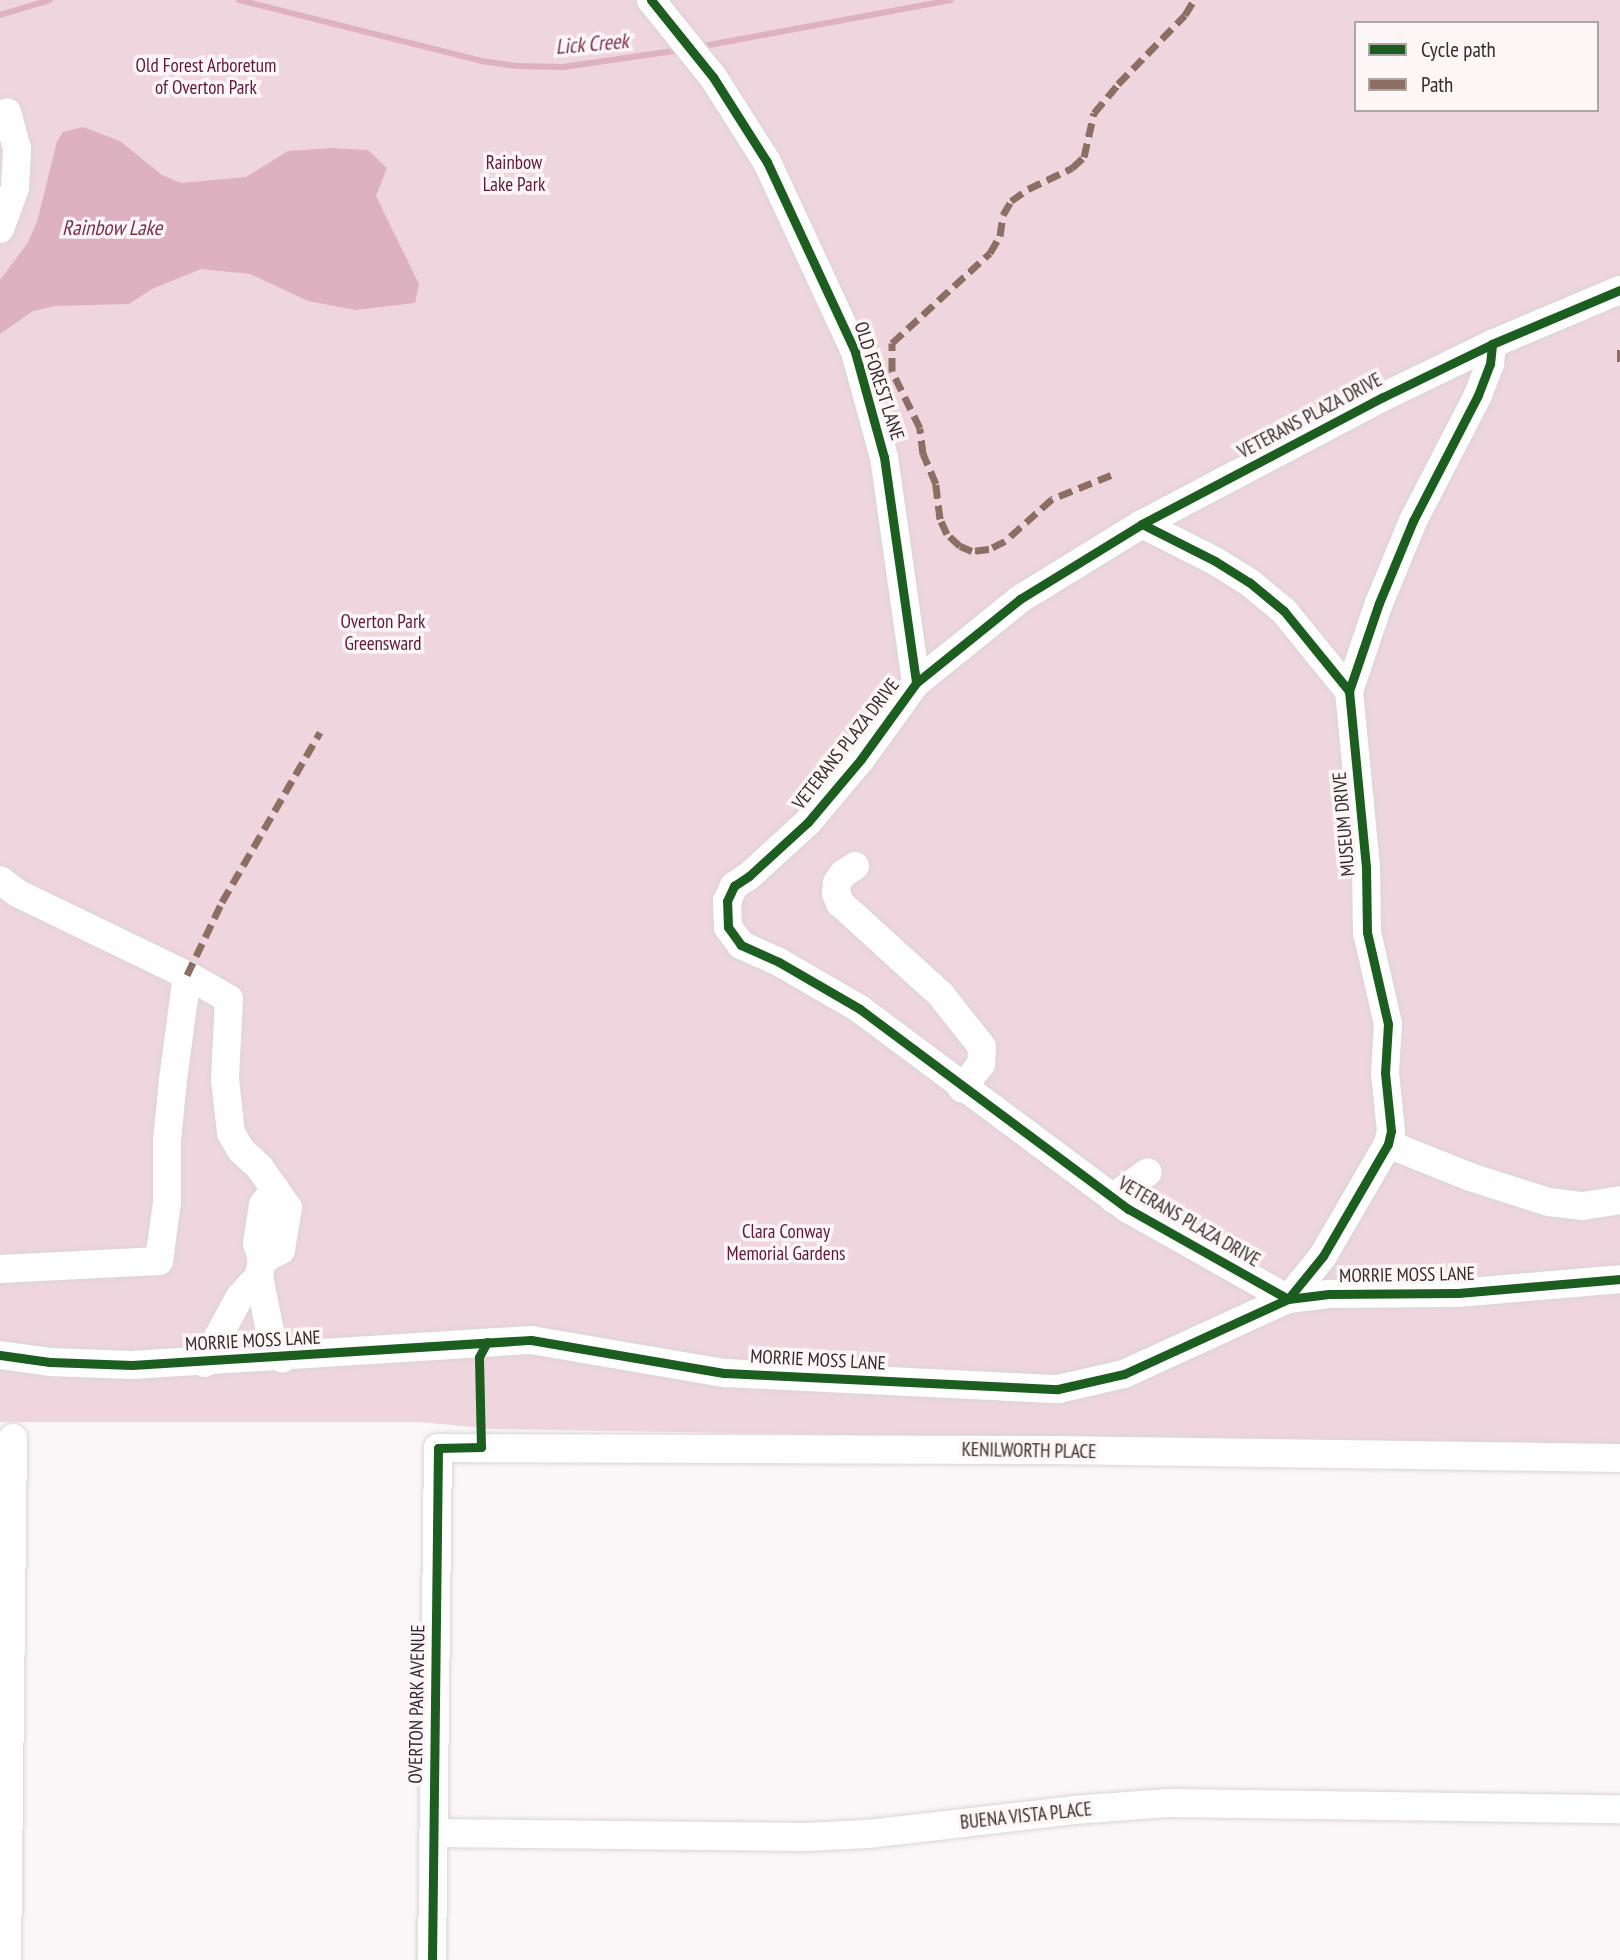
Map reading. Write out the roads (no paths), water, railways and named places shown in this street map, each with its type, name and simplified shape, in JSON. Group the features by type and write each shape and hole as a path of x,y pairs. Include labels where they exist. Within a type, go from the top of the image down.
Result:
{"street":[{"name":"OLD FOREST LANE","path":"652,0 713,77 767,162 855,352 884,457 916,683"},
{"path":"0,229 15,188 17,149 8,111"},
{"name":"VETERANS PLAZA DRIVE","path":"1288,1298 1112,1198 860,1009 779,962 741,945 728,927 726,913 734,886 749,876 808,822 861,759 916,683 1020,599 1142,524 1492,344 1620,290"},
{"name":"MUSEUM DRIVE","path":"1288,1298 1323,1256 1388,1144 1391,1131 1385,1073 1388,1024 1367,932 1366,867 1349,691 1379,603 1413,521 1478,395 1490,364 1492,344"},
{"path":"1142,524 1215,561 1249,582 1284,611 1349,691"},
{"path":"855,866 843,874 837,883 836,893 840,903 942,995 982,1046 982,1064 962,1088"},
{"path":"0,880 28,898 187,975 229,999 225,1079 231,1133 241,1150 260,1168 275,1189 263,1205 257,1243 270,1331 282,1358"},
{"path":"0,1269 159,1261 167,1202 167,1142 173,1080 187,975"},
{"path":"1388,1144 1470,1177 1549,1202 1583,1206 1620,1200"},
{"path":"1112,1198 1148,1172"},
{"path":"204,1363 239,1297 261,1268"},
{"name":"MORRIE MOSS LANE","path":"0,1355 94,1365 204,1363 531,1340 725,1373 1058,1389 1100,1381 1134,1370 1288,1298 1329,1294 1458,1293 1620,1279"},
{"path":"7,1960 13,1438"},
{"name":"KENILWORTH PLACE","path":"438,1448 1053,1450 1620,1458"},
{"name":"OVERTON PARK AVENUE","path":"432,1960 438,1448"},
{"name":"BUENA VISTA PLACE","path":"433,1833 805,1838 1167,1804 1620,1809"}],"water":[{"name":"Rainbow Lake","path":"83,127 120,141 162,175 181,183 246,177 288,151 331,148 368,150 387,168 376,196 419,284 415,303 355,310 308,301 250,274 201,269 152,289 129,304 55,306 33,311 0,334 0,280 27,244 37,222 57,141 63,132"}],"waterway":[{"name":"Lick Creek","path":"0,15 50,0"},
{"name":"Lick Creek","path":"239,0 481,61 518,66 563,67 681,50"},
{"name":"Lick Creek","path":"698,47 951,0"}],"park label":[{"name":"Old Forest Arboretum of Overton Park","path":"206,77"},
{"name":"Rainbow Lake Park","path":"514,174"},
{"name":"Overton Park Greensward","path":"383,633"},
{"name":"Clara Conway Memorial Gardens","path":"786,1243"}]}
